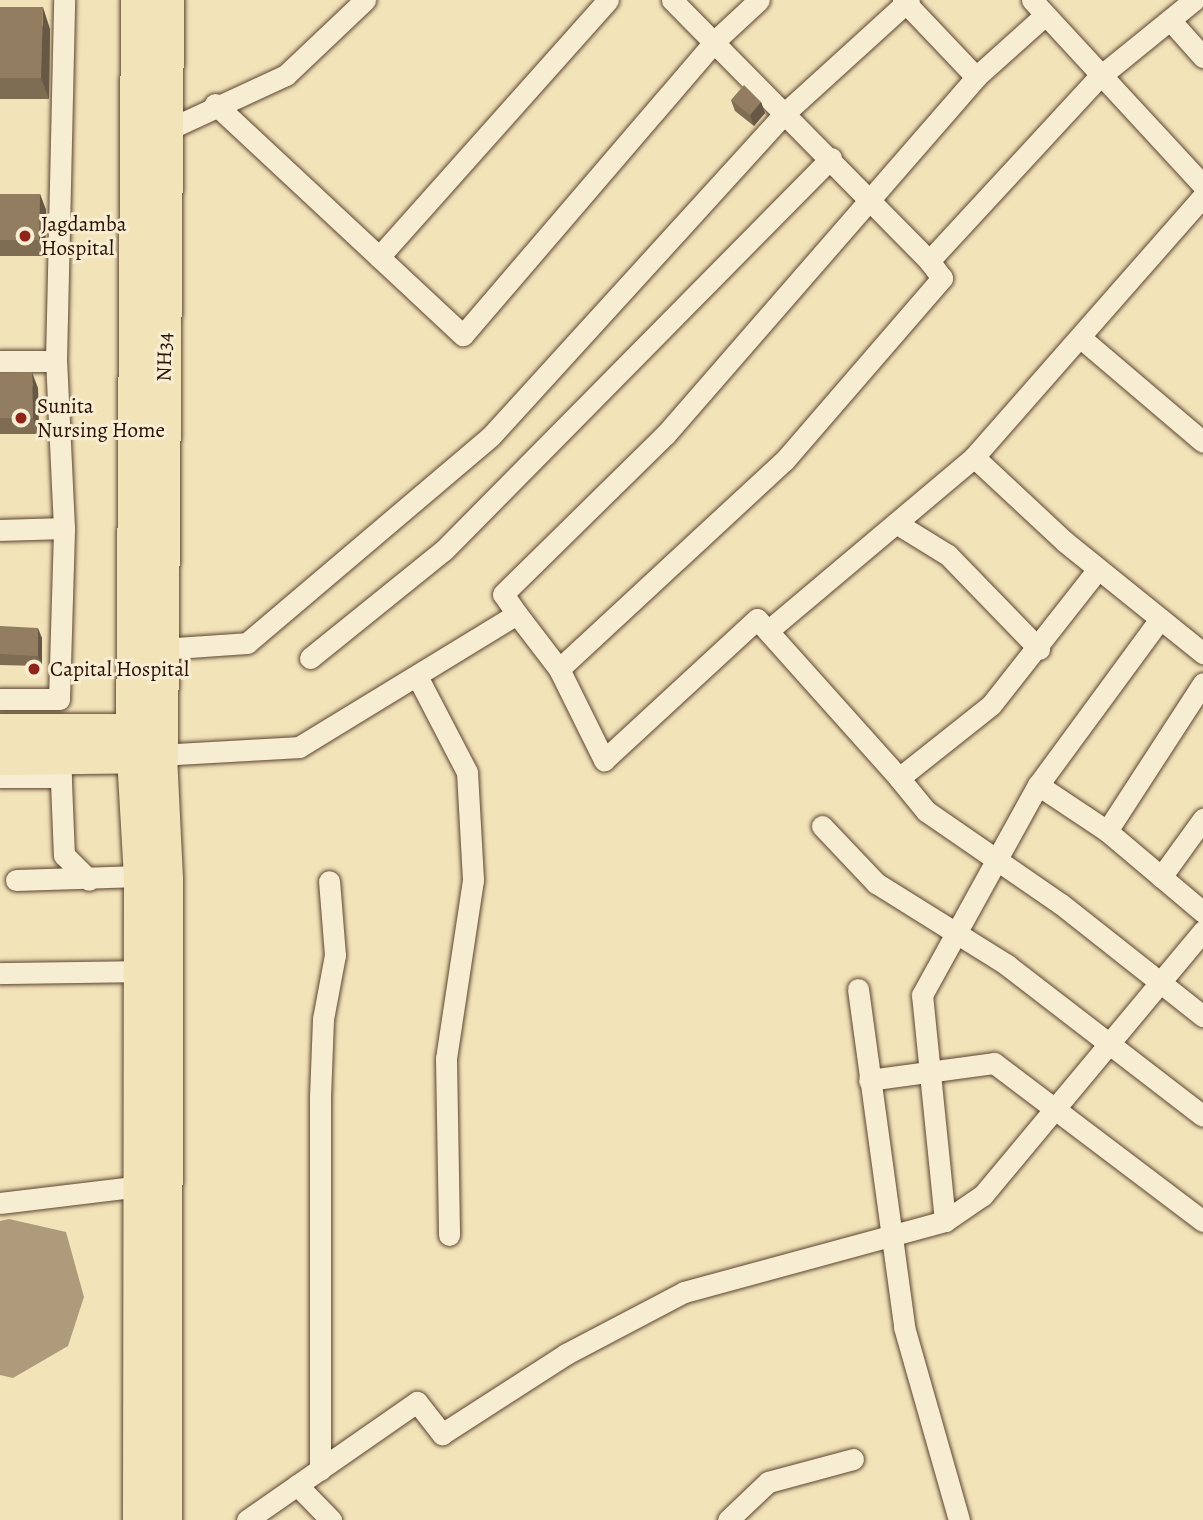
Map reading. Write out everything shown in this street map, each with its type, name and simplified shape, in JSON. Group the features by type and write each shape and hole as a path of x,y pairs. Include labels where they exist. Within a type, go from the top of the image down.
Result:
{"highway":[{"name":"NH34","path":"138,0 150,251 147,743"},
{"name":"NH34","path":"150,251 167,130 166,0"},
{"name":"NH34","path":"147,501 160,649 147,743"},
{"path":"0,731 60,740 147,743"},
{"path":"0,757 60,740"}],"main road":[{"path":"139,1520 138,971 147,743"},
{"path":"147,743 166,878 164,1520"}],"street":[{"path":"64,0 56,361 64,528 60,740 64,855 89,880"},
{"path":"167,130 215,104 286,75 365,0"},
{"path":"379,257 608,0"},
{"path":"559,669 784,461 942,278 929,261 717,39 673,0"},
{"path":"215,104 463,335 717,39 759,0"},
{"path":"929,261 1098,78 1194,0"},
{"path":"160,649 247,643 481,445 786,112 906,1 976,77"},
{"path":"1203,185 1098,78 1038,7 667,434 503,594 559,669 604,760 757,620 770,629 926,811 1163,983 1203,1016"},
{"path":"1170,20 1203,57"},
{"path":"310,658 444,550 831,158"},
{"path":"770,629 974,457 1203,196"},
{"path":"1081,338 1199,430"},
{"path":"0,361 56,361"},
{"path":"974,457 1098,569 1203,653"},
{"path":"895,523 948,555 1038,649"},
{"path":"0,530 64,528"},
{"path":"900,778 991,705 1038,649 1098,569"},
{"path":"147,743 299,747 517,614"},
{"path":"945,1221 927,1070 922,995 952,930 1038,785 1160,619"},
{"path":"417,676 467,772 473,880 446,1059 449,1235"},
{"path":"1107,831 1203,683"},
{"path":"0,699 60,740"},
{"path":"0,778 60,740"},
{"path":"1038,785 1107,831 1203,912"},
{"path":"1161,877 1203,819"},
{"path":"822,826 876,883 952,930 1203,1116"},
{"path":"16,880 89,880 140,876"},
{"path":"320,1470 320,1084 335,955 329,881"},
{"path":"248,1520 417,1402 442,1434 566,1353 684,1292 945,1221 983,1195 1163,983 1203,931"},
{"path":"0,973 138,971"},
{"path":"858,989 904,1326 960,1520"},
{"path":"869,1080 927,1070 995,1063 1203,1221"},
{"path":"0,1203 140,1186"},
{"path":"728,1520 768,1482 853,1459"},
{"path":"297,1485 331,1520"}],"shaded area":[{"path":"9,1219 66,1232 84,1297 68,1346 13,1378 0,1375 0,1221"}],"building":[{"path":"0,7 43,7 41,78 0,78"},
{"path":"744,85 761,102 750,115 731,100"},
{"path":"0,194 40,194 39,240 0,240"},
{"path":"32,372 33,418 0,418 0,373"},
{"path":"0,626 38,628 38,656 0,654"}],"place":[{"name":"Jagdamba Hospital","path":"25,236"},
{"name":"Sunita Nursing Home","path":"21,418"},
{"name":"Capital Hospital","path":"34,669"}]}
